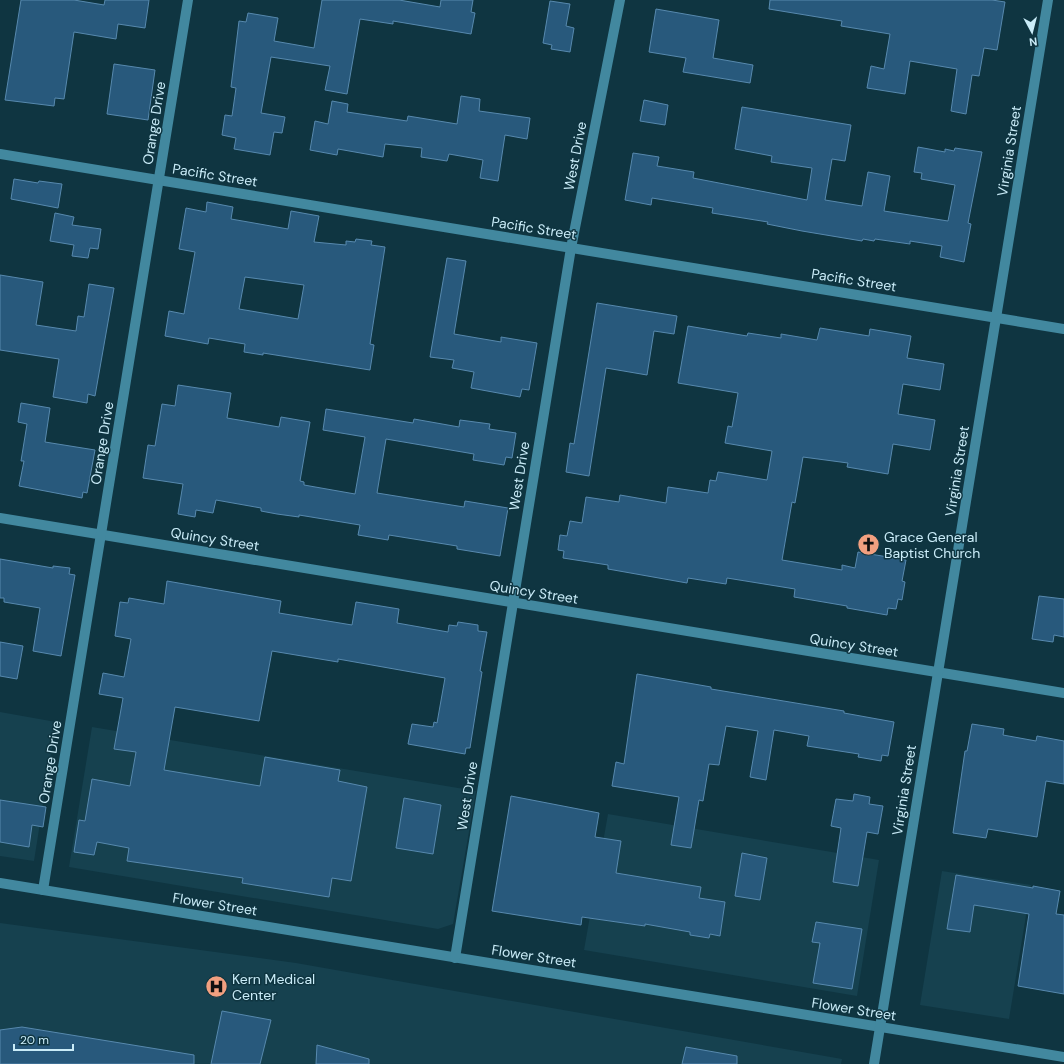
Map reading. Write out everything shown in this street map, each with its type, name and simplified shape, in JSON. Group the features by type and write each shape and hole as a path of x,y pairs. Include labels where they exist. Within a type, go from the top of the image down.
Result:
{"street":[{"name":"Orange Drive","path":"43,890 188,0"},
{"name":"West Drive","path":"455,958 571,248 620,0"},
{"name":"Virginia Street","path":"874,1064 1048,0"},
{"name":"Pacific Street","path":"0,154 1064,329"},
{"name":"Quincy Street","path":"0,518 1064,693"},
{"name":"Flower Street","path":"0,883 1064,1057"}],"shaded area":[{"path":"0,712 56,722 34,861 0,856"},
{"path":"92,727 476,791 453,924 438,929 69,867"},
{"path":"608,814 879,860 857,996 584,950"},
{"path":"942,871 1031,885 1009,1019 920,1005"},
{"name":"Kern Medical Center","path":"0,923 296,963 842,1059 841,1064 0,1064"}],"building":[{"path":"21,0 74,0 104,5 105,0 149,0 145,28 118,24 116,39 74,32 64,99 55,98 54,106 5,100"},
{"path":"322,0 399,0 440,7 441,0 473,0 471,12 475,13 471,34 393,21 393,24 360,19 347,94 325,90 330,66 271,57 261,113 285,117 282,133 274,132 270,155 234,149 236,138 222,135 225,115 232,116 236,88 231,87 239,21 246,22 248,13 278,18 274,41 314,48"},
{"path":"770,0 992,0 1005,2 997,50 984,48 979,76 972,75 966,114 951,111 957,69 910,61 905,94 867,88 871,66 884,69 890,34 841,26 842,21 769,9"},
{"path":"550,1 570,4 566,26 574,28 570,52 551,49 552,45 543,43"},
{"path":"656,9 719,20 713,58 753,65 750,83 683,72 686,58 649,52"},
{"path":"114,64 155,70 148,120 107,114"},
{"path":"461,96 480,99 479,111 530,118 527,139 505,135 498,181 480,178 483,160 449,154 447,161 421,157 422,148 385,144 383,157 338,149 337,155 310,150 315,121 328,124 332,101 348,104 347,112 407,121 408,116 457,124"},
{"path":"644,100 668,105 665,125 640,121"},
{"path":"742,107 851,125 845,161 832,159 825,200 862,206 868,172 890,176 884,211 948,221 955,185 921,179 922,173 914,172 918,147 945,152 945,149 954,151 955,148 982,152 968,223 971,224 964,262 940,257 942,246 910,241 910,244 875,239 874,241 863,239 862,241 767,224 768,222 712,213 713,208 652,198 651,205 625,200 633,153 659,157 657,166 694,172 693,178 807,200 812,168 771,162 772,156 735,149"},
{"path":"14,179 38,183 39,181 62,184 58,208 11,199"},
{"path":"207,202 233,207 231,219 288,229 291,211 319,216 314,242 346,245 346,241 355,242 356,239 372,241 371,245 385,247 370,344 374,345 370,370 263,353 263,355 244,352 245,344 209,338 208,344 165,336 169,311 184,314 195,252 179,249 186,208 206,212","holes":["245,277 304,285 298,319 239,309"]},
{"path":"55,213 74,217 72,225 101,229 98,249 90,248 88,258 72,256 74,245 50,241"},
{"path":"447,258 466,261 454,334 501,342 501,337 537,343 529,390 522,389 520,397 471,388 474,372 452,368 454,360 430,357"},
{"path":"0,275 43,282 36,325 76,331 78,316 84,317 89,284 114,288 95,396 88,394 87,403 53,397 59,359 0,350"},
{"path":"597,303 677,316 674,334 654,331 647,375 606,368 589,476 566,472 570,443 574,444"},
{"path":"688,326 747,336 748,333 781,338 781,334 817,340 820,328 869,336 870,329 911,336 907,358 944,364 940,390 903,384 898,414 935,420 930,450 893,444 888,474 847,467 848,463 803,457 795,503 792,502 782,560 842,570 842,565 855,568 858,552 906,560 902,581 905,582 902,600 898,599 896,609 888,608 887,615 847,608 847,606 794,597 795,589 727,578 726,584 688,578 687,583 608,569 608,565 563,558 564,551 558,550 560,535 567,536 570,521 582,523 586,497 619,502 620,495 666,503 668,487 708,493 710,480 716,481 718,472 767,480 772,451 725,443 728,426 732,427 738,393 678,383"},
{"path":"178,385 231,393 227,418 279,427 281,417 310,422 300,481 304,482 304,485 355,494 365,437 323,430 326,409 413,423 414,419 459,427 460,420 490,424 489,429 516,433 512,458 506,457 504,465 473,460 474,454 386,439 377,493 464,507 465,501 508,508 500,556 457,549 457,546 389,535 388,540 358,535 360,525 299,515 299,517 277,514 261,511 261,508 216,500 213,513 196,510 195,517 178,514 183,484 143,478 148,445 155,446 162,404 175,406"},
{"path":"21,403 50,408 45,442 95,450 87,493 83,492 82,498 19,486 24,461 21,461 27,424 18,422"},
{"path":"0,559 53,568 53,566 70,568 69,574 75,575 61,656 33,651 40,608 4,602 4,598 0,598"},
{"path":"167,581 281,601 279,613 352,625 356,602 399,609 397,623 448,632 449,625 457,626 458,622 478,625 478,631 487,632 480,671 482,672 470,748 466,748 465,754 408,744 412,724 433,727 434,722 437,723 445,678 338,659 338,662 272,651 259,721 175,707 164,770 260,786 265,757 340,770 338,781 367,787 351,881 332,878 329,897 242,883 243,878 127,861 129,848 97,842 94,855 74,852 79,820 85,821 92,779 130,786 136,752 114,749 123,698 99,694 103,673 124,677 131,639 115,636 120,602 128,603 129,598 164,604"},
{"path":"1039,596 1064,599 1064,637 1054,635 1053,642 1032,639"},
{"path":"0,642 23,646 17,679 0,676"},
{"path":"637,674 711,687 711,689 844,711 844,713 894,722 888,756 882,755 881,761 858,757 859,754 807,746 809,736 774,730 766,780 750,777 758,731 726,726 719,765 709,764 703,801 699,800 691,848 671,845 679,797 612,786 616,762 624,764"},
{"path":"972,724 1004,729 1003,735 1036,741 1037,736 1064,741 1064,784 1046,781 1037,837 988,829 986,838 953,833 965,751 967,751"},
{"path":"854,794 870,797 869,804 883,806 878,834 867,832 858,886 833,882 841,828 831,826 836,799 853,801"},
{"path":"511,796 599,813 595,837 621,841 616,873 701,887 699,898 725,902 720,936 710,934 709,938 690,935 690,932 645,924 645,926 582,917 581,925 492,911"},
{"path":"404,798 441,805 433,854 396,848"},
{"path":"0,800 46,807 43,827 32,825 29,847 0,842"},
{"path":"742,853 767,858 760,900 735,896"},
{"path":"956,875 1060,891 1056,914 1064,915 1064,994 1018,986 1029,914 974,905 970,932 947,929"},
{"path":"816,922 862,929 852,989 813,983 820,943 812,942"},
{"path":"222,1011 271,1020 260,1064 211,1064"},
{"path":"22,1027 194,1055 194,1064 0,1064 0,1030"},
{"path":"317,1045 369,1059 369,1064 316,1064"},
{"path":"686,1047 737,1056 737,1064 682,1064"}],"place":[{"name":"Grace General Baptist Church","path":"869,545"},
{"name":"Kern Medical Center","path":"217,987"}]}
